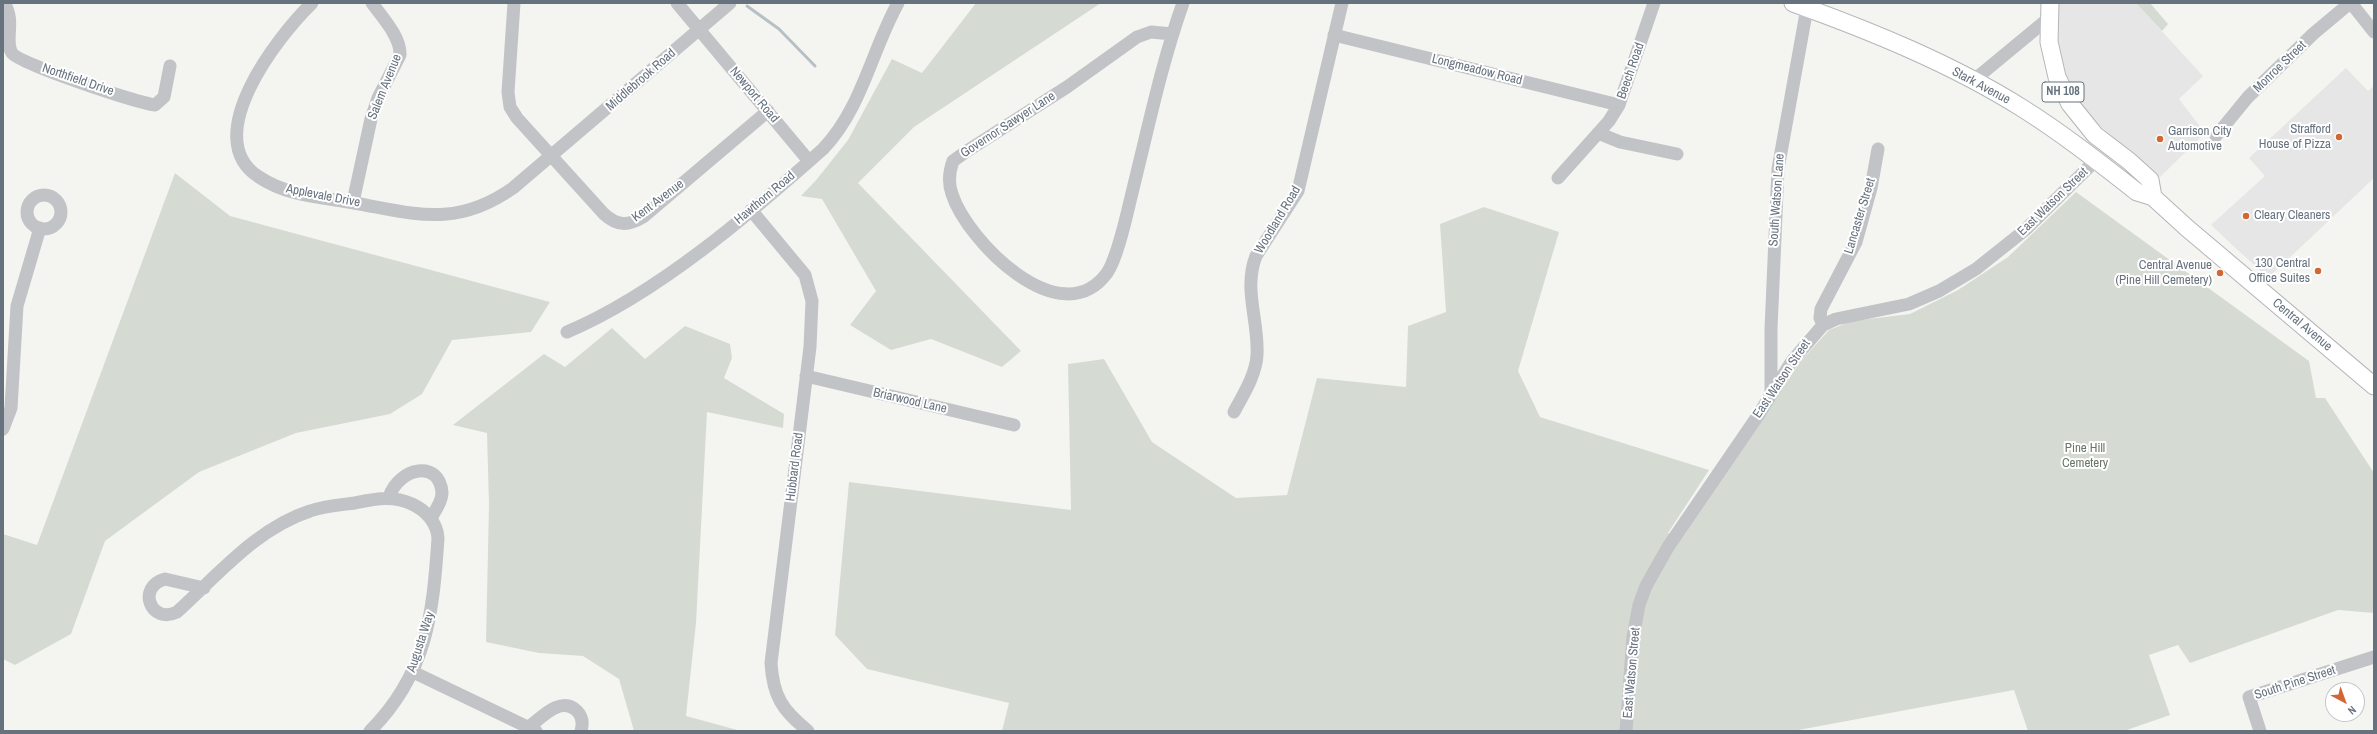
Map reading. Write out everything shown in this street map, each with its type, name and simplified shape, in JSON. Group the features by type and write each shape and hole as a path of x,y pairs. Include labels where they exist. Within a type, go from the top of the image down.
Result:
{"main road":[{"name":"Stark Avenue","path":"1800,6 1896,44 1974,80 2035,116 2137,192 2153,198"},
{"name":"NH 108","path":"2049,10 2051,54 2063,92 2095,135 2150,180 2153,198"},
{"path":"2095,161 2113,149"},
{"name":"Central Avenue","path":"2153,198 2373,385"}],"street":[{"name":"Northfield Drive","path":"4,3 10,20 10,51 14,56 26,62 83,83 155,105 164,97 170,66"},
{"name":"Applevale Drive","path":"312,3 279,40 255,79 239,116 236,139 242,160 258,177 268,183 288,191 418,215 447,215 469,211 499,198 552,156"},
{"name":"Salem Avenue","path":"353,202 371,119 378,98 400,55 401,49 372,3"},
{"name":"Kent Avenue","path":"514,3 508,99 514,113 604,214 614,222 628,224 642,217 768,111"},
{"path":"677,3 699,30"},
{"name":"Middlebrook Road","path":"552,156 730,3"},
{"name":"Hawthorn Road","path":"567,332 592,322 666,274 751,210 809,162 835,136 847,119 860,94 887,24 898,3"},
{"name":"Governor Sawyer Lane","path":"1172,34 1151,32 1137,37 1067,87 972,147 954,162 950,184 957,205 977,234 993,252 1014,273 1030,284 1055,292 1068,293 1091,287 1107,273 1113,261 1129,206 1172,34 1183,3"},
{"name":"Woodland Road","path":"1234,412 1253,372 1257,354 1250,289 1252,266 1256,256 1298,191 1342,3"},
{"name":"Beech Road","path":"1558,178 1598,133 1619,106 1654,3"},
{"path":"2351,3 2374,32"},
{"name":"Monroe Street","path":"2216,136 2248,97 2266,79 2351,3"},
{"name":"South Watson Lane","path":"1771,394 1772,314 1778,169 1800,6"},
{"path":"1974,80 2049,10"},
{"name":"Newport Road","path":"699,30 809,162"},
{"name":"Longmeadow Road","path":"1334,35 1619,106"},
{"path":"1598,133 1620,142 1677,154"},
{"name":"Lancaster Street","path":"1823,325 1820,318 1821,309 1856,242 1871,188 1878,149"},
{"name":"East Watson Street","path":"1626,731 1633,637 1639,606 1646,586 1668,547 1792,361 1823,325 1836,319 1909,304 1957,281 2008,245 2095,161"},
{"name":"Hubbard Road","path":"751,210 798,265 810,286 813,312 771,663 772,684 781,704 808,731"},
{"path":"3,429 11,408 18,299 40,228"},
{"name":"Briarwood Lane","path":"806,376 1014,426"},
{"path":"204,588 259,538 284,523 311,511 389,497 402,500 416,506 431,518 442,493 436,478 428,472 414,471 407,473 398,480 389,497"},
{"name":"Augusta Way","path":"370,731 393,703 413,672 428,630 434,602 438,538 438,531 431,518"},
{"name":"South Pine Street","path":"2260,731 2249,696 2374,657"},
{"path":"413,672 532,729 549,711 562,706 574,708 579,712 583,724 581,731"}],"shaded area":[{"path":"2058,3 2136,3 2203,76 2179,99 2205,133 2160,177 2148,171 2096,122 2073,94 2062,69 2056,30"},
{"path":"2346,68 2368,91 2374,86 2374,178 2268,278 2211,225 2265,176 2249,158"}],"green space":[{"path":"976,3 1101,3 914,127 858,183 1021,351 1002,367 931,339 891,350 850,325 876,291 822,199 801,196 817,179 848,140 892,59 922,73"},
{"path":"2136,3 2150,3 2168,24 2162,31"},
{"path":"175,173 230,216 550,302 531,332 452,340 422,394 390,414 296,433 199,472 105,541 71,634 15,665 3,659 3,534 37,545"},
{"name":"Pine Hill Cemetery","path":"2076,192 2309,361 2316,398 2325,398 2374,473 2374,613 2338,610 2190,663 2178,645 2149,655 2170,715 2124,731 2028,731 2014,690 1793,731 1002,731 1009,703 867,669 835,635 849,482 1071,510 1068,364 1104,359 1152,442 1236,498 1287,495 1317,378 1406,387 1408,326 1446,312 1440,224 1484,207 1559,232 1518,371 1540,417 1709,470 1668,533 1681,539 1800,362 1829,330 1852,321 1910,314 1958,290 2008,257"},
{"path":"685,326 730,344 732,358 724,378 784,414 783,428 707,412 696,623 686,716 741,731 634,731 619,679 583,656 539,653 486,642 489,505 487,433 453,425 544,354 565,367 612,328 645,359"}],"waterway":[{"path":"747,6 779,29 815,66"}],"place":[{"name":"Strafford House of Pizza","path":"2339,137"},
{"name":"Garrison City Automotive","path":"2160,139"},
{"name":"Cleary Cleaners","path":"2246,216"},
{"name":"130 Central Office Suites","path":"2318,271"},
{"name":"Central Avenue (Pine Hill Cemetery)","path":"2220,273"}]}
